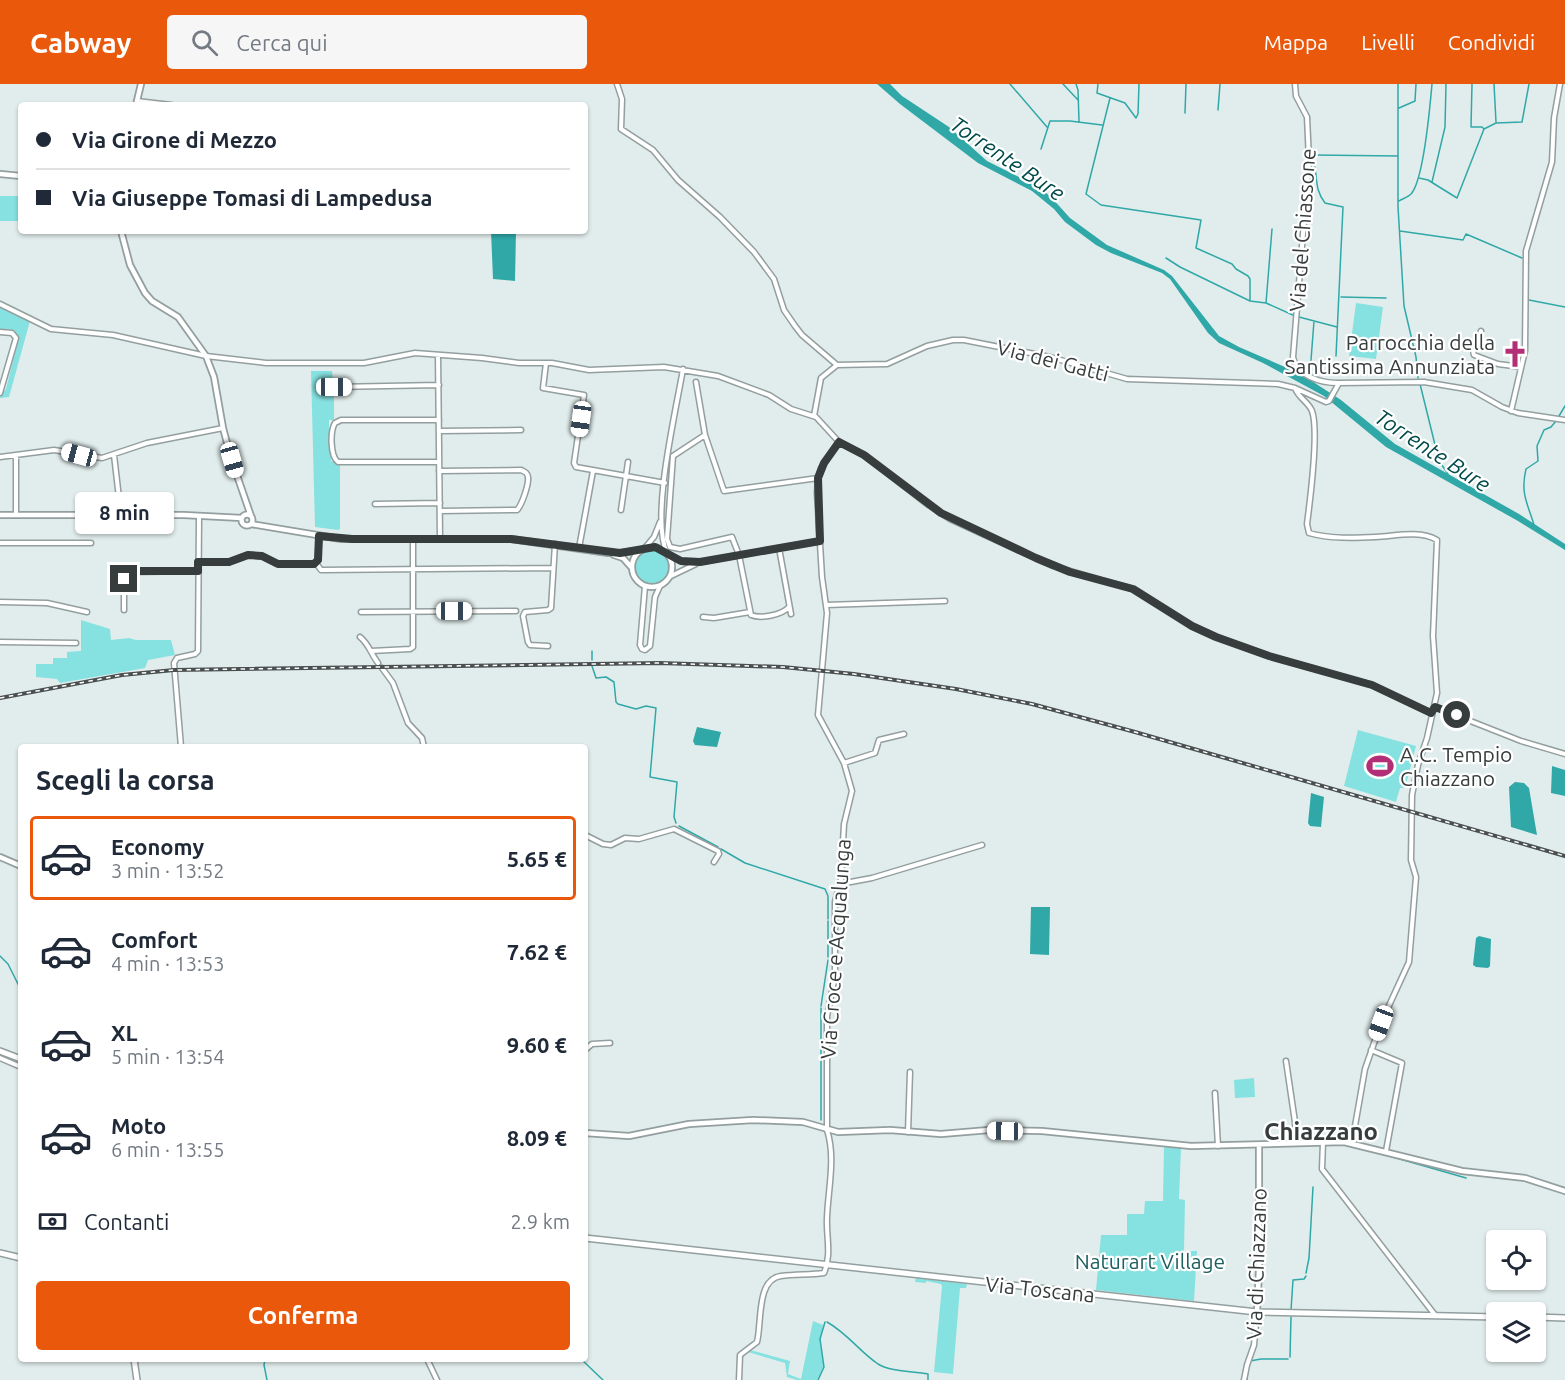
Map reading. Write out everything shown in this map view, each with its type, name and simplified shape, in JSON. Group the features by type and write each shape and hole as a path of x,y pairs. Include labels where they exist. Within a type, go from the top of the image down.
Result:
{"main road":[{"path":"0,1051 18,1058"},
{"name":"Via Toscana","path":"588,1238 1257,1312 1486,1317"},
{"path":"0,1253 18,1257"},
{"path":"1546,1317 1565,1318"},
{"path":"134,1362 137,1380"}],"street":[{"path":"136,102 141,84"},
{"path":"617,84 622,99 621,129 660,156 678,180 720,217 754,252 774,279 784,310 798,331 837,365 822,375 819,381 814,416"},
{"name":"Via del Chiassone","path":"1295,84 1296,96 1307,117 1309,160 1294,365 1320,381 1339,383"},
{"path":"1511,411 1525,349 1526,251 1552,162 1554,118 1560,84"},
{"path":"0,174 18,176"},
{"path":"122,234 130,265 145,293 178,317 206,356 214,377 223,428 251,519"},
{"path":"0,304 51,329 118,336 206,356 291,364 364,363 409,354 438,355 512,363 546,363 589,370 657,367 683,369 718,376 771,396 791,409 814,416 839,442 864,455 941,513 1036,558 1070,572 1133,589 1192,626 1216,637 1269,656 1372,685 1431,713"},
{"path":"0,332 12,333 16,338 0,393"},
{"path":"1481,332 1473,350 1474,355 1498,364 1521,367"},
{"name":"Via dei Gatti","path":"837,365 887,364 927,346 952,340 964,340 1050,357 1127,379 1278,384 1295,388 1324,401 1329,401 1339,383"},
{"path":"438,355 440,539"},
{"path":"546,363 543,388 584,395 574,465 577,468 664,483"},
{"path":"671,576 673,566 662,541 664,483 683,369"},
{"path":"696,382 705,435 721,486 726,492 818,478 824,463 839,442"},
{"path":"1339,383 1425,382 1472,390 1511,411 1536,417 1565,420"},
{"path":"334,387 439,386"},
{"path":"1295,388 1298,395 1310,406 1313,416 1307,524 1309,533 1316,536 1362,537 1408,534 1437,540 1433,636 1438,683 1435,707 1431,713 1412,795 1411,860 1416,877 1409,962 1371,1050 1362,1081 1352,1143"},
{"path":"439,420 345,420 338,421 333,427 333,456 338,462 439,462"},
{"path":"0,457 54,450 98,459 147,443 223,428"},
{"path":"439,431 521,430"},
{"path":"667,459 705,435"},
{"path":"16,455 16,515"},
{"path":"114,455 121,515"},
{"path":"673,456 669,545 673,549 680,549 732,537 739,555 752,615 781,613 789,607"},
{"path":"621,510 628,462"},
{"path":"439,471 515,470 524,471 528,476 522,503 517,510 440,511"},
{"path":"579,548 593,471"},
{"name":"Via Croce e Acqualunga","path":"818,478 820,541 827,613 818,715 844,763 852,791 844,824 842,872 835,902 835,976 827,1016 827,1130 832,1145 827,1218 828,1265"},
{"path":"375,504 440,503"},
{"path":"246,507 243,519 246,526 251,519"},
{"path":"0,515 199,516 251,519 271,527 319,536 352,539 511,539 608,553 628,553 655,547 684,562 700,562 820,541"},
{"path":"181,744 174,663 177,658 196,653 198,645 199,516"},
{"path":"632,568 634,558 656,534 662,519"},
{"path":"319,536 316,563 321,570 553,568"},
{"path":"371,651 411,649 413,647 413,539"},
{"path":"0,543 91,543"},
{"path":"548,646 530,645 523,616 525,612 550,609 555,544"},
{"path":"779,548 790,614"},
{"path":"608,553 622,558 632,568 636,580 645,586 660,586"},
{"path":"198,562 229,562 248,555 262,556 278,564 316,563"},
{"path":"645,586 640,644 644,650 650,646 655,597 660,586 671,576 700,562"},
{"path":"124,610 124,579 129,572 198,571"},
{"path":"826,605 945,601"},
{"path":"0,602 46,603 87,612"},
{"path":"361,612 516,611"},
{"path":"703,617 711,618 750,612"},
{"path":"360,637 378,663"},
{"path":"0,642 76,642"},
{"path":"382,668 393,683 408,723 422,738 423,744"},
{"path":"1435,707 1521,741 1565,754"},
{"path":"844,763 874,753 879,740 904,734"},
{"path":"588,836 603,844 611,845 625,838 639,839 674,829 718,851 719,854 714,862"},
{"path":"840,884 872,878 982,844"},
{"path":"0,856 18,865"},
{"path":"588,1047 592,1044 610,1043"},
{"path":"1371,1050 1402,1063 1386,1151"},
{"path":"0,1058 18,1065"},
{"path":"1286,1061 1296,1143"},
{"path":"908,1132 910,1072"},
{"path":"1215,1094 1218,1147"},
{"path":"588,1133 629,1136 688,1124 743,1120 803,1122 837,1132 872,1130 941,1134 988,1130 1042,1131 1166,1145 1218,1147 1323,1142 1352,1143 1462,1171 1525,1178 1565,1191"},
{"path":"1323,1142 1322,1169 1435,1316"},
{"name":"Via di Chiazzano","path":"1244,1380 1246,1365 1254,1345 1257,1312 1259,1146"},
{"path":"739,1380 740,1355 757,1342 763,1292 767,1284 779,1276 824,1273 828,1265"},
{"path":"428,1362 437,1380"}],"green space":[{"path":"0,196 18,196 18,221 0,221"},
{"path":"1356,303 1383,307 1376,359 1349,356"},
{"path":"0,306 30,321 9,397 0,398 6,389 19,337 14,330 0,329"},
{"path":"311,371 332,371 333,381 328,387 334,392 334,420 329,420 329,429 331,429 331,461 340,465 340,529 338,530 315,527"},
{"path":"652,550 664,555 669,567 664,579 652,584 640,579 635,567 640,555"},
{"path":"81,620 110,629 111,640 129,638 171,640 175,655 148,660 145,668 60,683 57,679 36,677 36,664 53,664 53,658 67,658 67,652 81,651"},
{"name":"A.C. Tempio Chiazzano","path":"1358,730 1416,746 1405,788 1400,788 1396,802 1344,786"},
{"path":"1254,1078 1255,1097 1235,1098 1234,1080"},
{"name":"Naturart Village","path":"1164,1146 1181,1148 1179,1199 1185,1200 1184,1251 1197,1251 1194,1301 1096,1290 1101,1235 1127,1235 1127,1214 1144,1214 1145,1201 1163,1201"},
{"path":"916,1278 967,1284 966,1288 960,1288 953,1374 934,1372 942,1286 926,1281 926,1283 915,1282"},
{"path":"813,1321 823,1325 820,1342 824,1366 817,1380 797,1380 787,1377 785,1363 748,1352 750,1350 790,1361 788,1374 801,1379"}],"shaded area":[{"path":"877,84 890,84 902,96 949,127 987,161 1039,187 1070,218 1107,245 1164,270 1172,276 1219,336 1301,374 1341,400 1395,444 1519,514 1565,544 1565,550 1386,447 1324,396 1263,363 1219,343 1208,333 1170,279 1162,273 1096,245 1065,222 1054,209 1032,191 978,163"},
{"path":"491,234 516,234 515,281 493,279"},
{"path":"697,727 721,732 717,747 695,745 693,741"},
{"path":"1552,766 1565,770 1565,796 1551,793"},
{"path":"1515,782 1524,783 1529,788 1537,835 1511,827 1509,787"},
{"path":"1311,793 1324,797 1321,827 1310,826 1308,823"},
{"path":"1031,907 1050,907 1049,955 1030,954"},
{"path":"1479,936 1491,939 1488,968 1473,965 1476,938"}],"waterway":[{"path":"1010,84 1047,127"},
{"path":"1063,84 1078,100"},
{"path":"1076,84 1079,121"},
{"path":"1098,84 1097,93 1125,103 1136,118 1139,84"},
{"path":"1185,113 1186,84"},
{"path":"1218,110 1220,84"},
{"path":"1398,84 1398,207 1404,306 1416,357 1418,378"},
{"path":"1399,108 1415,101 1416,84"},
{"path":"1399,201 1411,194 1416,186 1426,142 1432,84"},
{"path":"1432,182 1445,127 1446,84"},
{"path":"1472,84 1471,127 1484,129"},
{"path":"1494,84 1496,122"},
{"path":"1419,178 1428,180 1457,198 1484,129 1496,123 1522,122 1529,84"},
{"path":"1110,98 1086,194 1101,205 1201,220 1196,248 1232,264 1248,276 1250,300"},
{"path":"1041,149 1050,121 1102,125"},
{"path":"1313,155 1398,156"},
{"path":"1315,167 1317,186 1322,199 1325,203 1343,207 1336,356"},
{"path":"1266,303 1272,229"},
{"path":"1400,231 1463,240 1466,234 1522,258"},
{"path":"1166,258 1250,301 1266,303 1295,316"},
{"path":"1341,297 1386,298"},
{"path":"1529,300 1565,307"},
{"path":"1299,317 1337,327"},
{"path":"1310,373 1314,321"},
{"name":"Torrente Bure","path":"1420,384 1439,461 1448,474"},
{"path":"1559,416 1565,406"},
{"path":"1534,525 1524,492 1524,478 1526,469 1538,461 1537,446 1544,430 1556,421"},
{"path":"592,651 592,660"},
{"path":"592,666 596,678 606,677 614,682 618,704 636,709 646,706 656,708 650,777 677,782 674,817 676,823"},
{"path":"679,826 718,847"},
{"path":"721,849 745,863 825,889 828,896 828,919"},
{"path":"828,921 828,957"},
{"path":"0,956 8,964 18,984"},
{"path":"821,1006 828,960"},
{"path":"821,1008 821,1120"},
{"path":"1379,1153 1466,1178"},
{"path":"1306,1273 1313,1187"},
{"path":"1291,1310 1293,1280 1304,1279 1306,1276"},
{"path":"1290,1357 1291,1317"},
{"path":"818,1380 824,1367 820,1339 825,1322"},
{"path":"827,1322 883,1367 928,1374 928,1380"},
{"path":"1250,1361 1288,1359"},
{"path":"264,1362 267,1380"},
{"path":"584,1362 603,1380"},
{"path":"1247,1380 1248,1368"}],"railway":[{"path":"0,698 122,675 174,670 660,663 783,667 854,674 956,689 1032,704 1565,856"}],"place":[{"name":"Parrocchia della Santissima Annunziata","path":"1515,354"},
{"name":"A.C. Tempio Chiazzano","path":"1380,766"}],"district":[{"name":"Chiazzano","path":"1321,1131"}],"route":[{"path":"124,579 128,573 133,571 198,571 198,562 229,562 245,556 262,556 278,564 314,564 318,560 319,536 341,539 511,539 608,553 633,552 655,547 662,549 677,560 688,562 700,562 820,541 818,478 821,468 839,442 864,455 950,519 1053,566 1133,589 1192,626 1216,637 1269,656 1372,685 1431,713 1435,707 1457,715"}]}
